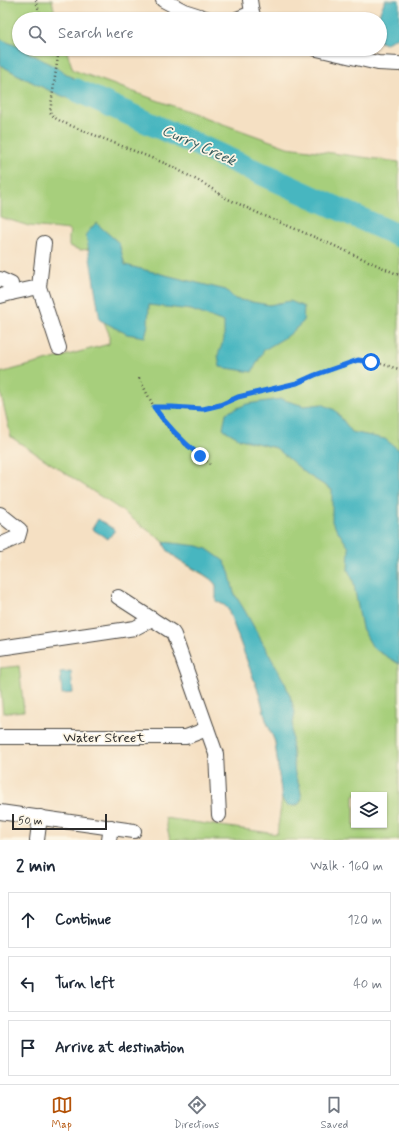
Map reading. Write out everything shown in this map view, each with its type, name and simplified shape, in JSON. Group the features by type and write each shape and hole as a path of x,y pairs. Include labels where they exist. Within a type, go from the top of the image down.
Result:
{"street":[{"path":"163,0 190,12"},
{"path":"348,56 378,63 399,64"},
{"path":"44,243 39,287 59,348"},
{"path":"0,279 11,284 6,294"},
{"path":"6,294 39,287"},
{"path":"0,514 20,530 18,537 0,544"},
{"path":"118,597 172,632 174,635 216,754 219,815"},
{"path":"0,648 135,628 152,619"},
{"name":"Water Street","path":"0,737 186,737 207,729"},
{"path":"0,812 40,817 110,834 134,831"},
{"path":"37,840 40,817"}],"path":[{"path":"36,0 39,12"},
{"path":"58,56 50,102 50,112 55,118 169,165 206,184 226,198 399,275"},
{"path":"154,407 203,409 220,405 238,397 297,383 358,360 399,369"},
{"path":"140,378 154,407 164,421 181,440 210,464"}],"green space":[{"path":"0,0 52,0 55,12 12,12 12,56 68,56 73,70 287,147 399,162 399,840 170,840 165,818 277,834 282,799 275,742 228,609 216,601 217,588 214,582 177,559 166,548 164,542 118,508 11,437 0,390 0,373 109,344 109,334 102,317 91,249 80,250 69,246 70,230 29,226 0,217"},
{"path":"19,666 24,711 3,713 0,668"}],"water":[{"path":"385,0 399,0 399,36 387,43 387,12 380,12"},
{"path":"0,39 12,44 12,56 35,56 66,73 87,87 106,103 100,105 87,104 61,96 0,65"},
{"path":"96,223 119,243 125,265 226,290 235,299 269,305 290,301 304,307 303,322 289,335 264,350 252,372 220,367 218,355 224,339 224,322 191,310 149,305 148,325 145,337 127,334 100,320 86,234"},
{"path":"281,399 304,406 322,404 335,410 352,432 385,439 399,450 399,664 373,648 362,628 353,580 348,570 349,548 332,522 332,490 308,475 276,448 240,439 223,429 226,413 247,404"},
{"path":"98,519 115,530 108,539 92,529"},
{"path":"164,542 198,546 207,549 224,561 229,571 234,593 285,683 295,712 292,731 292,746 295,774 302,799 299,804 294,806 286,805 282,799 275,742 228,609 216,601 216,585 204,574 171,554 166,548"},
{"path":"71,671 73,693 62,694 60,672"}],"waterway":[{"name":"Curry Creek","path":"76,90 399,236"}],"route":[{"path":"200,456 172,431 154,407 203,409 220,405 238,397 297,383 358,360 371,362"}]}
